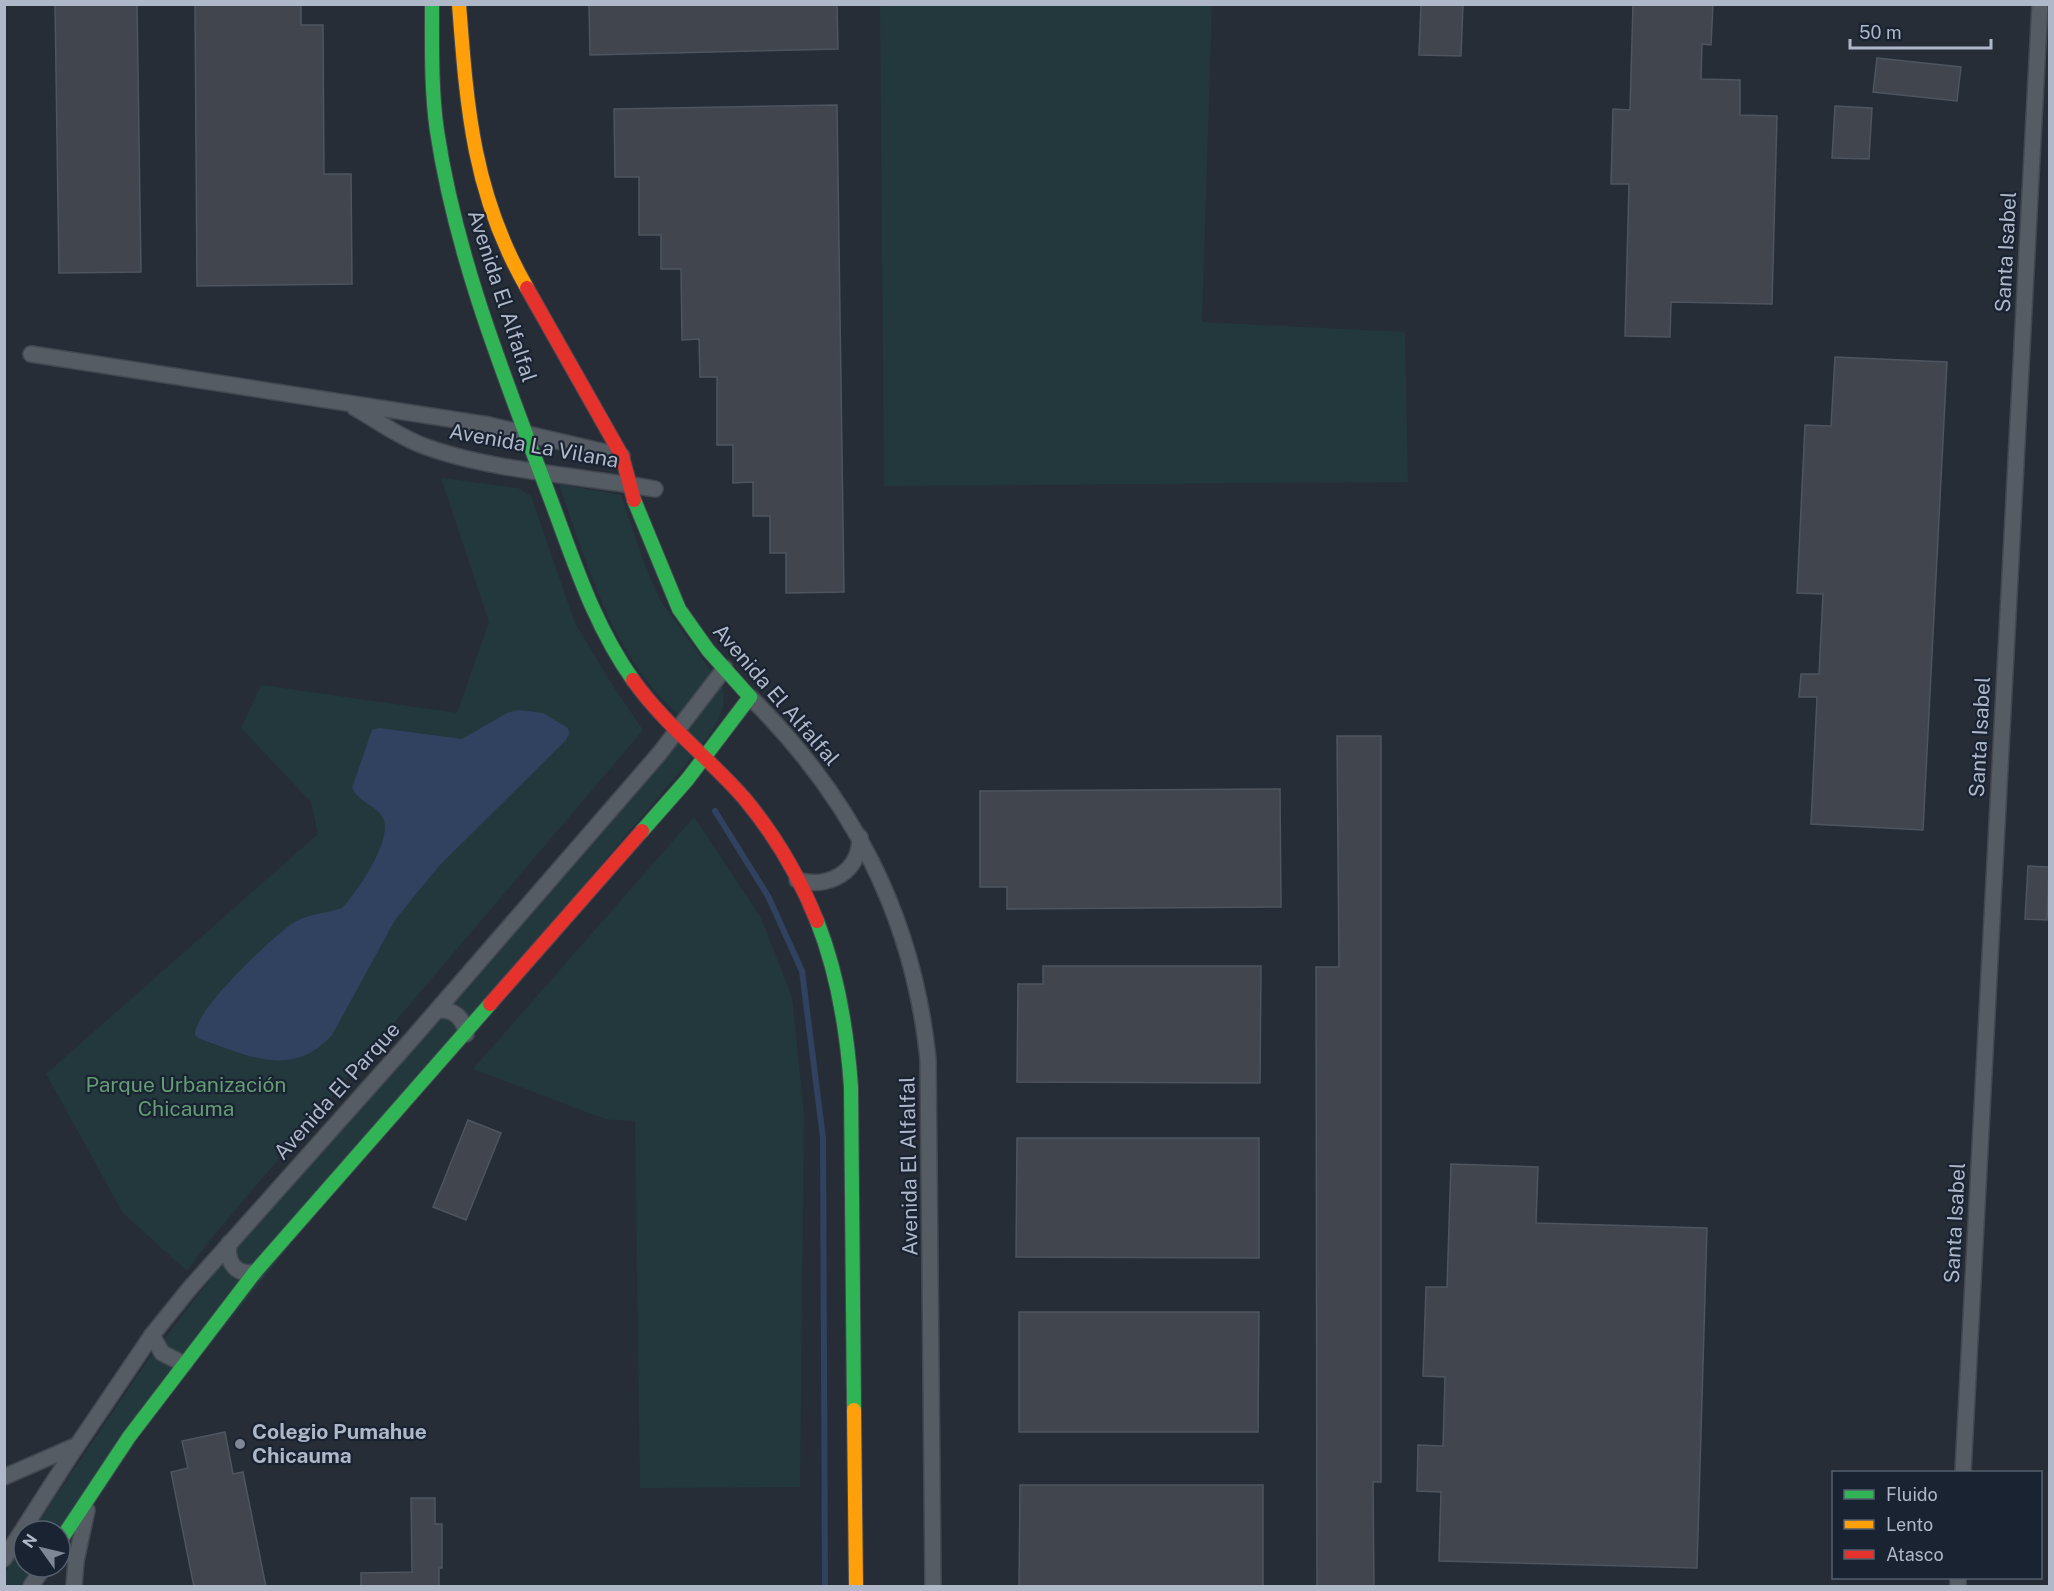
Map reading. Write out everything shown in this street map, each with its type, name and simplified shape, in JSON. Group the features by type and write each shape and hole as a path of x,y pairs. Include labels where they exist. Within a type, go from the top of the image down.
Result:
{"street":[{"name":"Avenida El Alfalfal","path":"432,4 433,91 443,171 462,251 539,471 609,645 636,685 676,732 746,802 773,838 798,880 818,924 836,979 850,1067 856,1587"},
{"name":"Avenida El Alfalfal","path":"459,4 464,81 474,150 499,233 524,289 622,456 628,484 652,550 680,609 708,650 798,746 844,809 892,905 907,950 923,1018 928,1059 933,1587"},
{"path":"464,81 472,4"},
{"name":"Santa Isabel","path":"1963,1471 2040,4"},
{"path":"418,15 433,91"},
{"name":"Avenida La Vilana","path":"31,354 471,422 622,456"},
{"name":"Avenida La Vilana","path":"345,403 424,446 476,460 655,489"},
{"name":"Avenida El Parque","path":"4,1559 152,1335 229,1243 438,1010 676,732 725,668"},
{"path":"72,1522 184,1364 255,1272 705,759 750,697"},
{"path":"798,880 825,882 843,874 854,861 860,837"},
{"path":"438,1010 457,1015 462,1020 466,1034"},
{"path":"229,1243 227,1253 232,1265 243,1273 255,1272"},
{"path":"152,1335 162,1353 184,1364"},
{"path":"4,1477 78,1444"},
{"path":"74,1587 77,1554 92,1491"}],"green space":[{"path":"880,5 1212,5 1202,322 1405,332 1408,482 884,486"},
{"name":"Parque Urbanización Chicauma","path":"441,478 518,488 531,496 575,623 643,730 214,1235 187,1271 123,1213 46,1074 318,834 311,802 241,728 261,685 457,713 489,622"},
{"path":"559,484 621,495 644,563 660,600 722,686 723,703 720,716 703,744 503,981 70,1519 40,1519 146,1363 212,1277 482,969 672,740 677,713 635,665 604,607"},
{"path":"694,817 761,918 792,997 804,1115 800,1487 640,1488 635,1121 605,1119 473,1069"},
{"path":"12,1562 12,1579 30,1579 26,1586 5,1586 4,1574"}],"water":[{"path":"519,710 543,713 568,728 569,734 566,740 440,865 395,920 332,1035 317,1049 301,1057 269,1060 236,1052 195,1035 198,1024 207,1009 250,960 296,921 342,908 371,867 382,841 385,830 384,820 378,811 360,798 352,788 372,730 379,728 462,739 507,713"}],"building":[{"path":"55,4 137,4 141,272 59,273"},
{"path":"195,4 301,4 301,25 323,25 324,174 351,174 352,284 197,286"},
{"path":"589,4 837,4 838,49 590,55"},
{"path":"1421,4 1463,4 1461,56 1419,55"},
{"path":"1633,4 1713,4 1711,45 1702,44 1701,79 1740,80 1740,115 1777,116 1772,304 1671,302 1670,337 1625,336 1629,184 1611,184 1613,109 1630,110"},
{"path":"1877,58 1961,67 1957,101 1873,92"},
{"path":"837,105 844,592 786,593 786,553 770,553 770,516 753,516 753,482 733,483 733,445 717,445 717,377 700,377 699,339 682,340 681,269 661,269 661,235 639,235 639,177 615,177 614,109"},
{"path":"1835,106 1872,108 1869,159 1832,158"},
{"path":"1835,357 1947,362 1923,830 1811,824 1817,697 1799,697 1801,674 1819,674 1823,594 1797,593 1805,425 1831,426"},
{"path":"1337,736 1381,736 1381,1482 1373,1482 1374,1587 1317,1587 1316,967 1339,967"},
{"path":"1280,789 1281,907 1007,909 1007,887 980,887 980,791"},
{"path":"2028,866 2049,867 2047,920 2025,919"},
{"path":"1043,966 1261,966 1260,1083 1017,1082 1018,984 1043,984"},
{"path":"468,1120 501,1133 466,1220 433,1207"},
{"path":"1017,1138 1259,1138 1259,1258 1016,1257"},
{"path":"1451,1164 1538,1167 1536,1223 1707,1228 1697,1568 1439,1561 1441,1492 1417,1491 1418,1445 1443,1446 1445,1377 1423,1376 1426,1287 1447,1287"},
{"path":"1019,1312 1259,1312 1258,1432 1019,1432"},
{"path":"225,1432 233,1474 243,1472 266,1587 194,1587 171,1472 188,1468 182,1441"},
{"path":"1020,1485 1263,1485 1263,1587 1019,1587"},
{"path":"411,1498 435,1498 435,1524 442,1524 442,1568 439,1568 439,1587 361,1587 361,1573 412,1572"}],"waterway":[{"path":"715,811 768,896 802,971 823,1138 825,1586"}],"traffic: fast":[{"path":"432,4 433,83 437,131 445,178 469,270 499,361 585,590 606,636 633,680"},
{"path":"634,500 679,609 708,650 750,697 687,780 642,831"},
{"path":"817,921 836,982 847,1044 851,1087 854,1410"},
{"path":"72,1523 129,1437 255,1272 490,1004"}],"traffic: slow":[{"path":"459,4 465,79 484,185 509,253 527,288"},
{"path":"854,1410 856,1586"}],"traffic: jam":[{"path":"527,288 622,456 634,500"},
{"path":"633,680 659,712 744,798 766,826 785,856 817,921"},
{"path":"490,1004 642,831"}],"place":[{"name":"Colegio Pumahue Chicauma","path":"240,1444"}]}
